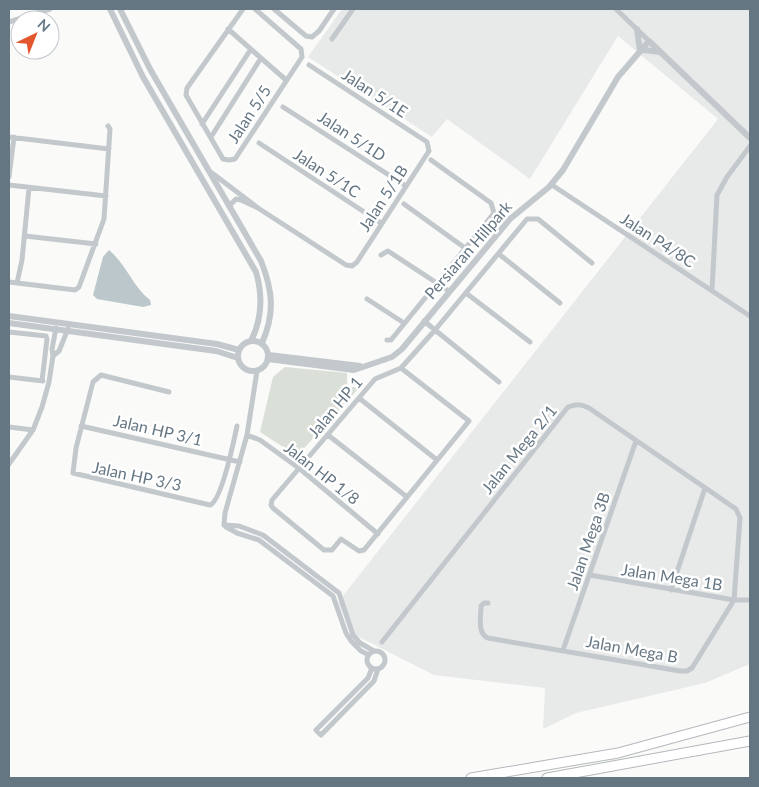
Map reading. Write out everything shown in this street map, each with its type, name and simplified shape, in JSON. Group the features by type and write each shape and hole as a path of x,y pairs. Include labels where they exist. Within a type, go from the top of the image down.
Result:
{"highway":[{"path":"471,778 618,753 750,717"},
{"path":"547,778 750,741"}],"street":[{"path":"110,9 143,77 249,259 258,278 259,325 251,341 243,345 239,350 238,358 246,370 257,371 264,367 269,357 265,346 251,341"},
{"path":"120,9 150,69 261,261 271,291 268,329 262,344"},
{"name":"Jalan 5/5","path":"243,9 187,88 186,95 223,159 229,160 235,159 302,57 301,48 255,9"},
{"path":"274,9 306,36 312,37 319,31 334,9"},
{"path":"332,39 353,9"},
{"path":"616,9 750,138"},
{"path":"228,29 286,80"},
{"path":"637,30 640,51 660,52"},
{"name":"Persiaran Hillpark","path":"269,357 367,366 392,357 402,349 510,219 552,185 563,170 618,77 649,41"},
{"path":"202,124 251,49"},
{"path":"211,137 262,58"},
{"name":"Jalan 5/1E","path":"309,65 427,142"},
{"path":"143,77 150,69"},
{"name":"Jalan 5/1D","path":"283,107 406,186"},
{"path":"9,282 75,290 80,287 104,219 110,128 108,126"},
{"path":"9,178 11,137 109,149"},
{"name":"Jalan 5/1B","path":"258,208 346,265 352,266 357,262 430,151 427,142"},
{"name":"Jalan 5/1C","path":"259,143 381,223"},
{"path":"712,290 716,195 727,176 750,146"},
{"path":"199,174 202,159"},
{"path":"386,340 391,340 494,213 491,203 431,160"},
{"path":"208,170 258,208"},
{"path":"199,174 207,176 224,197"},
{"path":"9,185 106,196"},
{"name":"Jalan P4/8C","path":"552,185 750,316"},
{"path":"17,283 22,260 29,188"},
{"path":"229,206 236,199 258,208"},
{"path":"404,204 465,248"},
{"name":"Jalan HP 1","path":"378,534 364,550 360,551 341,539 332,550 324,550 273,508 271,505 272,500 375,380 401,368 436,330 527,219 538,219 592,262"},
{"path":"25,236 96,244"},
{"path":"380,255 388,251 449,292"},
{"path":"499,254 560,304"},
{"path":"466,293 530,342"},
{"path":"367,299 404,323"},
{"path":"9,316 57,326"},
{"path":"424,321 499,382"},
{"path":"9,323 68,327 217,344 239,350"},
{"path":"10,461 32,430 42,407 49,382 53,356 52,348 57,326"},
{"path":"53,356 59,351 68,327"},
{"path":"68,327 216,350 238,358"},
{"path":"9,332 46,336 42,380"},
{"path":"378,534 469,421 401,368"},
{"path":"224,525 225,514 248,435 257,371"},
{"path":"82,426 93,382 101,375 169,392"},
{"path":"9,377 49,382"},
{"path":"359,398 437,460"},
{"name":"Jalan Mega 2/1","path":"382,642 568,407 576,404 582,404 736,508 740,518 734,600"},
{"name":"Jalan HP 3/1","path":"82,426 240,462"},
{"name":"Jalan HP 3/3","path":"82,426 73,469 73,473 76,475 210,505 217,500 229,460"},
{"path":"229,460 237,426"},
{"path":"9,428 32,430"},
{"name":"Jalan HP 1/8","path":"248,435 260,440 300,469 378,534"},
{"path":"328,435 407,497"},
{"name":"Jalan Mega 3B","path":"563,650 636,441"},
{"path":"672,590 706,488"},
{"path":"224,525 239,526 262,535 339,593 353,635 371,653"},
{"path":"224,525 237,533 259,540 333,596 346,633 351,641 361,651 371,653 380,651 385,658 383,666 375,668 368,678 316,730 319,734 321,735 374,681 375,668"},
{"path":"299,562 302,567 300,571"},
{"name":"Jalan Mega 1B","path":"590,575 734,600 750,600"},
{"name":"Jalan Mega B","path":"488,603 484,603 482,606 481,632 483,636 488,638 687,671 692,668 734,600"},
{"path":"371,653 368,663 375,668"}],"shaded area":[{"path":"342,9 750,9 750,664 705,683 576,713 543,729 545,688 434,675 351,633 338,602 718,119 618,36 530,179 447,119 432,137 308,57"},
{"path":"109,250 139,289 150,300 151,305 143,307 97,299 93,295 103,257"},
{"path":"285,367 347,373 347,387 360,387 297,456 260,432 273,377"}]}
